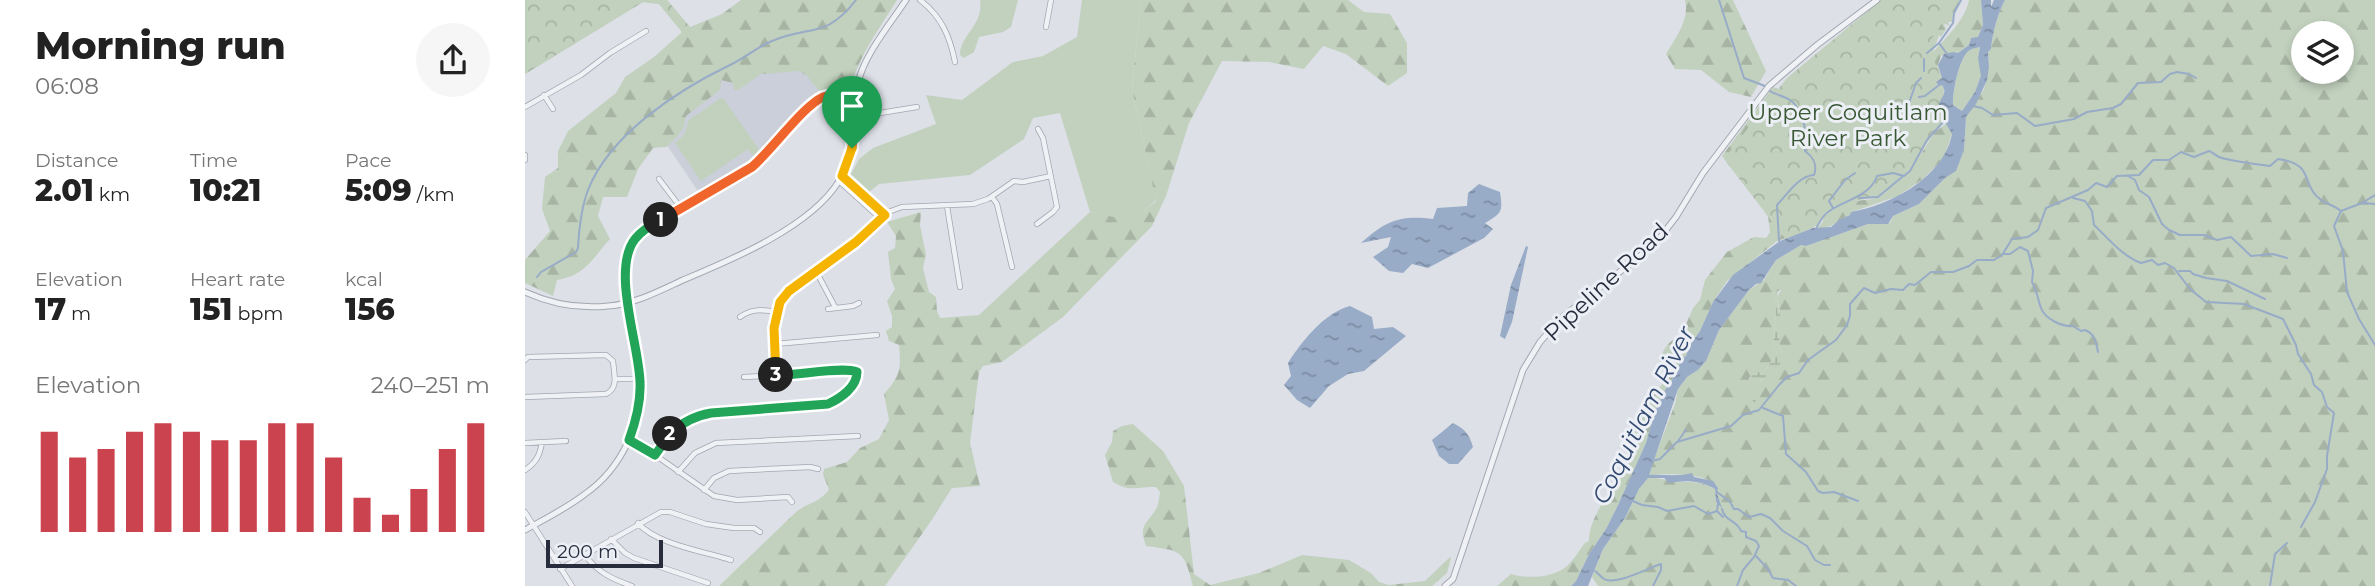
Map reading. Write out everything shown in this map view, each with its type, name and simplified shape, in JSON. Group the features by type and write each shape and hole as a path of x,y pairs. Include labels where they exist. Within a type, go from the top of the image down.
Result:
{"street":[{"path":"525,292 549,302 576,306 629,303 743,254 817,206 833,191 841,178 852,148 856,93 863,66 906,0"},
{"path":"921,0 943,25 955,62"},
{"path":"1046,27 1051,0"},
{"name":"Pipeline Road","path":"1445,586 1453,579 1523,370 1540,342 1560,319 1655,244 1676,217 1703,173 1769,86 1817,45 1877,0"},
{"path":"525,107 581,75 646,31"},
{"path":"525,530 586,494 610,471 629,440 636,421 640,379 624,272 627,254 634,240 646,228 752,167 822,98 837,93 856,93"},
{"path":"544,95 552,109"},
{"path":"855,111 874,114 917,107"},
{"path":"1037,223 1057,207 1043,138 1038,129"},
{"path":"776,375 774,328 780,302 789,291 856,242 883,217 902,208 973,204 992,197 1014,181 1023,183 1051,176"},
{"path":"841,178 883,217"},
{"path":"659,179 681,208"},
{"path":"992,197 997,204 1012,267"},
{"path":"947,206 960,286"},
{"path":"816,271 835,307"},
{"path":"828,309 859,303"},
{"path":"740,317 748,311 764,309 776,312"},
{"path":"775,344 877,334"},
{"path":"525,360 606,355 613,361 615,387 606,394 525,397"},
{"path":"655,455 679,425 696,416 828,404 851,388 858,378 857,372 850,369 744,377"},
{"path":"614,379 640,379"},
{"path":"678,472 695,453 716,443 858,436"},
{"path":"629,440 704,490 724,499 788,497 792,502"},
{"path":"525,443 566,441"},
{"path":"525,470 533,465 541,452 542,442"},
{"path":"704,490 714,478 729,471 810,467 818,469"},
{"path":"525,512 572,586"},
{"path":"560,569 638,523 670,512 706,524 754,528 760,532"},
{"path":"638,523 645,531 659,538 731,560"},
{"path":"611,539 625,553 635,558 708,583"},
{"path":"585,555 593,566 608,578 632,586"}],"shaded area":[{"path":"800,64 826,90 809,100 754,157 698,191 660,135 680,118 713,81"}],"green space":[{"path":"525,0 667,0 690,27 722,14 741,0 897,0 865,52 851,86 821,93 806,75 799,71 761,74 738,90 734,90 733,83 721,80 720,90 686,116 684,127 677,137 666,147 653,148 638,169 627,197 603,197 598,216 610,239 582,270 557,280 553,296 525,283 525,260 550,231 542,209 545,177 558,168 558,151 568,131 616,93 625,77 654,57 682,32 659,4 643,2 525,74"},
{"path":"525,0 667,0 690,27 682,32 659,4 643,2 525,74"},
{"path":"980,0 1018,0 1011,27 1003,32 979,37 974,52 964,58 960,55 961,48 979,16"},
{"path":"1082,0 1141,0 1132,89 1156,200 1132,222 1090,212 1060,113 1033,118 1024,139 970,175 879,184 868,193 850,176 859,159 873,148 936,124 926,95 962,100 1013,62 1043,56 1077,37"},
{"path":"1141,0 1348,0 1364,12 1390,14 1407,43 1407,73 1388,86 1346,54 1323,46 1304,69 1269,62 1222,61 1189,123 1166,196 1152,226 1063,317 1002,362 983,366 979,372 970,443 980,486 952,488 885,586 719,586 796,512 821,498 829,490 823,474 824,469 847,462 860,448 879,439 889,420 884,394 897,377 900,360 899,345 889,341 886,331 892,327 887,301 895,289 888,252 895,248 896,236 887,222 921,212 920,225 926,255 923,268 929,292 936,297 940,318 979,315 1090,212 1132,221 1156,201 1132,89"},
{"path":"1685,0 1733,0 1766,71 1751,97 1729,92 1701,70 1675,69 1666,54 1684,21"},
{"name":"Upper Coquitlam River Park","path":"1881,0 1959,0 1955,2 1932,39 1929,50 1938,71 1937,85 1943,95 1944,117 1904,178 1878,196 1839,205 1812,227 1787,241 1724,159 1787,78"},
{"name":"Upper Coquitlam River Park","path":"1907,0 1960,0 1952,22 1948,22 1950,26 1944,25 1946,29 1941,37 1939,35 1933,52 1960,21 1969,0 1981,0 1983,25 1978,37 1970,40 1969,45 1958,53 1941,56 1938,65 1942,78 1936,82 1937,86 1932,91 1944,86 1941,124 1823,214 1813,228 1777,241 1727,281 1665,390 1654,414 1646,443 1618,505 1576,581 1571,586 1497,586 1511,574 1525,577 1555,573 1570,564 1589,541 1599,508 1634,456 1636,449 1628,435 1638,423 1639,413 1667,378 1668,371 1659,361 1670,343 1681,336 1693,308 1700,300 1705,280 1727,252 1754,237 1766,238 1770,232 1768,216 1740,175 1722,156 1773,87 1786,91"},
{"path":"2005,0 2375,0 2375,586 1598,586 1592,577 1603,549 1648,478 1706,485 1715,489 1716,502 1718,488 1705,479 1686,475 1649,475 1649,472 1675,404 1678,389 1687,377 1706,361 1719,330 1749,290 1764,280 1776,260 1801,245 1806,246 1868,224 1890,223 1893,216 1919,204 1956,170 1964,150 1966,117 1984,89 1989,67 1988,52","holes":["1787,280 1777,297 1782,355 1775,373 1759,381 1753,403 1749,378 1757,371 1762,374 1777,353 1773,344 1776,313 1774,296"]},
{"path":"1980,47 1978,58 1982,74 1975,92 1962,111 1955,106 1960,112 1955,124 1947,113 1945,103 1948,100 1953,105 1957,76 1966,54 1971,49"},
{"path":"721,98 760,151 753,156 748,149 701,181 675,143 684,135 689,120"},
{"path":"1947,123 1952,134 1944,158 1923,179 1898,196 1852,212 1830,226 1817,229 1824,217 1841,205 1875,198 1880,196 1888,189 1876,197 1865,198 1908,174 1935,132"},
{"path":"1788,280 1786,287 1777,294 1780,313 1779,342 1784,357 1767,381 1759,381 1753,404 1748,385 1753,374 1752,366 1762,374 1777,353 1773,344 1776,313 1774,296 1778,288"},
{"path":"1133,424 1163,451 1184,486 1194,574 1210,585 1259,573 1302,555 1349,560 1371,573 1379,582 1389,585 1425,581 1450,557 1447,573 1432,586 1193,586 1187,565 1179,554 1146,546 1143,529 1157,507 1160,492 1156,487 1129,488 1113,482 1105,455 1112,442 1113,431"}],"water":[{"path":"1981,0 1991,0 1991,7 1994,0 2005,0 1988,52 1987,80 1976,104 1966,117 1964,150 1956,171 1919,204 1893,216 1888,224 1868,224 1806,246 1801,245 1776,260 1761,283 1749,290 1719,330 1706,361 1687,377 1678,389 1649,475 1692,473 1694,477 1713,481 1718,488 1717,494 1722,508 1716,502 1715,489 1709,486 1692,481 1669,483 1664,478 1648,478 1603,549 1588,586 1571,586 1618,505 1646,443 1654,414 1665,390 1700,331 1713,302 1733,275 1780,241 1813,228 1831,227 1851,212 1898,196 1927,176 1947,149 1952,134 1939,104 1944,90 1942,85 1939,86 1936,82 1942,78 1938,65 1944,54 1958,53 1969,45 1971,38 1978,37 1983,25","holes":["1980,47 1978,58 1981,76 1975,92 1962,111 1953,105 1960,67 1971,49"]},
{"path":"1479,184 1500,192 1500,211 1485,223 1493,229 1484,238 1428,268 1412,264 1403,273 1389,271 1373,257 1388,247 1391,237 1361,243 1378,229 1394,221 1411,218 1433,219 1437,208 1467,206 1468,193"},
{"path":"1526,246 1528,247 1512,322 1505,339 1500,336 1511,285"},
{"path":"1350,306 1372,317 1374,329 1393,327 1406,336 1364,371 1348,374 1329,386 1310,408 1297,400 1284,385 1291,376 1288,363 1323,321"},
{"path":"1453,423 1466,432 1473,447 1458,464 1449,464 1439,456 1432,440"}],"waterway":[{"path":"537,277 576,252 588,190 612,150 629,132 689,87 767,43 836,21 856,0"},
{"path":"1719,0 1744,78 1765,86"},
{"path":"1947,54 1939,43 1953,23 1954,13 1961,0"},
{"path":"1927,53 1939,43"},
{"path":"1924,59 1924,71"},
{"path":"1973,106 1993,115 2017,113 2035,126 2113,108 2121,104 2138,83 2161,82 2177,72 2196,78"},
{"path":"1909,103 1916,83 1921,78"},
{"path":"1919,97 1925,96 1939,85"},
{"path":"1770,91 1795,104 1802,116 1805,151 1815,164 1814,175 1798,182 1777,205 1779,241"},
{"path":"1815,230 1826,214 1869,189 1877,176 1893,173 1904,176 1910,171 1927,140 1944,121"},
{"path":"1652,461 1660,459 1677,442 1731,426 1743,415 1759,410 1787,377 1799,373 1808,360 1836,340 1847,325 1850,304 1864,288 1875,293 1891,289 1903,290 1909,284 1915,285 1931,272 1953,272 1977,260 1994,260 2002,255 2012,239 2028,237 2038,230 2046,208 2088,190 2096,183 2107,187 2117,176 2139,175 2153,160 2169,160 2181,152 2194,157 2209,151 2223,158 2270,166 2278,159 2290,162 2303,170 2315,194 2341,211"},
{"path":"1833,208 1829,201 1845,180 1855,173"},
{"path":"2128,176 2135,180 2139,190 2149,197 2162,224 2169,230 2180,235 2204,235 2217,240 2231,237 2251,256 2273,254 2287,258"},
{"path":"1860,198 1878,197 1902,177"},
{"path":"2375,195 2341,211 2334,226 2343,251 2347,292 2375,345"},
{"path":"2073,198 2085,201 2092,211 2094,225 2121,251 2141,263 2152,260 2158,265 2165,263 2174,268 2190,289 2206,302 2244,304 2283,319 2314,385 2322,392 2327,407 2334,413 2327,469 2315,502 2301,527"},
{"path":"2363,203 2375,204"},
{"path":"2003,254 2010,254 2020,247 2028,251 2033,271 2032,282 2043,312 2059,324 2073,326 2091,334 2098,352"},
{"path":"2179,271 2190,271 2206,278 2227,281 2265,299"},
{"path":"1763,408 1783,416 1786,454 1806,472 1818,491 1834,492 1858,501"},
{"path":"1678,441 1686,430"},
{"path":"1717,492 1730,502 1734,509 1749,517 1761,514 1770,518 1783,531 1807,546 1815,560 1830,565"},
{"path":"1633,501 1667,511 1694,506 1708,514 1717,511"},
{"path":"1718,504 1717,511 1723,517"},
{"path":"1722,509 1725,516 1759,546 1743,570 1737,586"},
{"path":"2270,586 2275,554 2287,543"},
{"path":"1756,556 1773,578 1788,580 1796,586"},
{"path":"1595,571 1609,581 1632,576 1661,564 1653,586"}],"route":[{"path":"837,93 856,93 852,148 842,176 885,215 856,242 789,291 780,302 774,328 776,375 850,369 857,372 858,378 851,388 838,399 815,407 696,416 679,425 655,455 629,440 636,421 640,395 624,272 627,254 634,240 646,228 752,167 822,98 837,93"}],"water label":[{"name":"Coquitlam River","path":"1643,415"}]}
